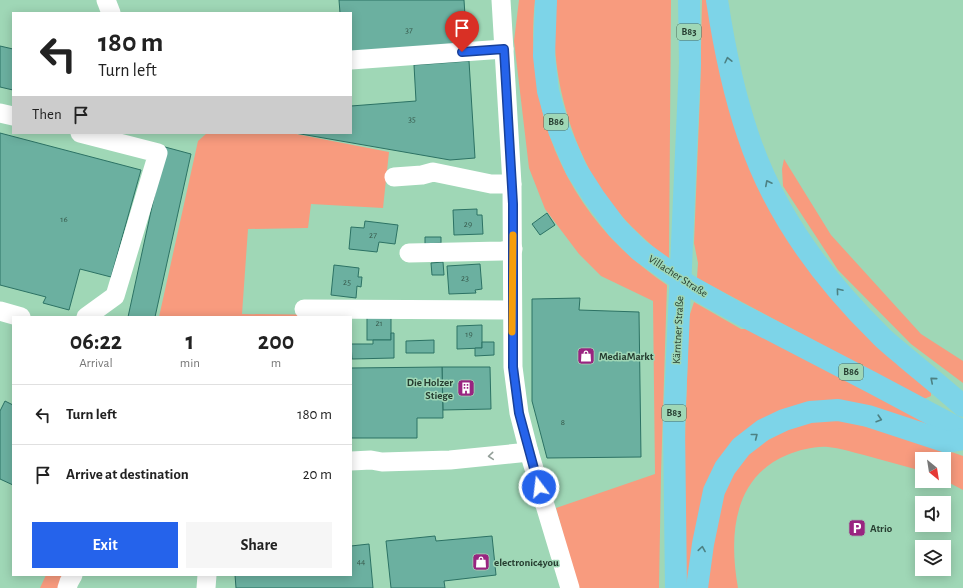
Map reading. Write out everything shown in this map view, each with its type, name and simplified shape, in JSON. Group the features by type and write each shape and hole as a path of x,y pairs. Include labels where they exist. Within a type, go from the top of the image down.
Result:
{"main road":[{"name":"Villacher Straße","path":"546,0 544,56 548,91 559,130 576,169 617,228 639,250 688,284 738,313 963,431"},
{"path":"677,0 676,42 690,63"},
{"name":"Kärntner Straße","path":"676,588 674,425 690,63 689,0"},
{"path":"717,0 724,42 748,136 763,175 787,220 808,252 840,293 878,334 963,406"},
{"path":"697,588 703,544 714,491 724,468 741,447 763,430 784,420 810,412 838,410 868,416 947,442 963,439"}],"street":[{"path":"106,0 111,12"},
{"path":"501,0 512,184 513,367 519,413 529,452 570,588"},
{"path":"352,60 504,49"},
{"path":"0,113 12,116"},
{"path":"84,134 158,153 115,296 87,316"},
{"path":"394,177 422,175 433,172 491,184 512,184"},
{"path":"409,252 502,251 513,249"},
{"path":"304,309 512,310"},
{"path":"0,311 18,316"},
{"path":"352,460 371,460 382,462 450,460 529,452"},
{"path":"67,588 72,576"},
{"path":"206,588 207,576"}],"shaded area":[{"path":"519,0 535,0 533,35 535,69 540,102 549,135 562,166 578,195 598,223 627,254 667,285 659,588 578,588 556,508 655,474 653,301 601,276 579,254 545,209 529,168 514,41"},
{"path":"557,0 671,0 669,260 633,228 614,207 599,186 586,162 566,109 559,81 555,53"},
{"path":"702,0 708,0 748,162 931,390 931,396 924,399 697,278 698,263 694,243"},
{"path":"206,134 296,134 389,152 383,208 311,204 308,228 248,229 242,314 340,316 159,316 198,141"},
{"path":"784,159 831,235 921,334 963,361 963,383 911,344 838,270 783,186 782,169"},
{"path":"694,302 741,329 747,329 927,423 926,427 855,406 743,438 691,583 685,583 683,501 689,317"},
{"path":"836,419 914,439 963,456 963,490 951,484 951,452 915,452 915,469 850,451 823,447 802,450 787,455 769,465 755,478 745,494 738,511 734,549 738,588 704,588 717,511 734,470 757,446 798,424"},
{"path":"46,576 65,576 60,588 40,588"}],"building":[{"path":"339,0 464,0 467,47 352,54 352,12 340,12"},
{"path":"0,46 12,49 12,90 0,87"},
{"path":"469,61 475,158 450,160 301,134 352,134 352,106 416,101 414,65"},
{"path":"0,133 141,170 111,277 80,269 69,310 43,303 46,297 0,285"},
{"path":"165,147 191,154 155,316 128,316"},
{"path":"477,209 477,215 482,215 483,234 454,235 453,210"},
{"path":"547,213 555,225 540,235 532,224"},
{"path":"365,221 398,225 395,244 379,242 377,252 349,249 351,227 364,228"},
{"path":"425,237 441,237 441,243 425,244"},
{"path":"443,262 444,275 432,275 431,263"},
{"path":"480,264 482,289 475,290 476,293 449,294 447,266"},
{"path":"334,265 359,268 358,277 362,277 361,287 357,286 356,298 331,295"},
{"name":"MediaMarkt","path":"580,298 579,310 639,312 641,457 547,458 532,401 532,299"},
{"path":"367,313 391,313 391,340 367,340"},
{"path":"482,325 482,348 457,349 457,326"},
{"path":"391,333 394,333 394,358 352,359 352,344 373,344 373,340 391,340"},
{"path":"434,340 434,353 406,353 406,341"},
{"path":"482,342 494,342 494,355 475,356 475,348 482,348"},
{"name":"Die Holzer Stiege","path":"442,367 490,367 491,409 443,410"},
{"path":"442,367 443,418 417,418 417,438 352,438 352,368"},
{"path":"5,401 12,404 12,485 0,479 0,411"},
{"path":"435,536 436,541 492,536 496,575 444,581 445,588 391,588 386,541"},
{"path":"369,544 373,588 236,588 235,576 352,576 352,546"}],"slow traffic":[{"path":"512,332 513,235"}],"place":[{"name":"MediaMarkt","path":"586,356"},
{"name":"Die Holzer Stiege","path":"466,388"},
{"name":"Atrio","path":"857,528"},
{"name":"electronic4you","path":"481,562"}],"route":[{"path":"462,52 504,49 512,163 513,367 519,413 539,487"}]}
